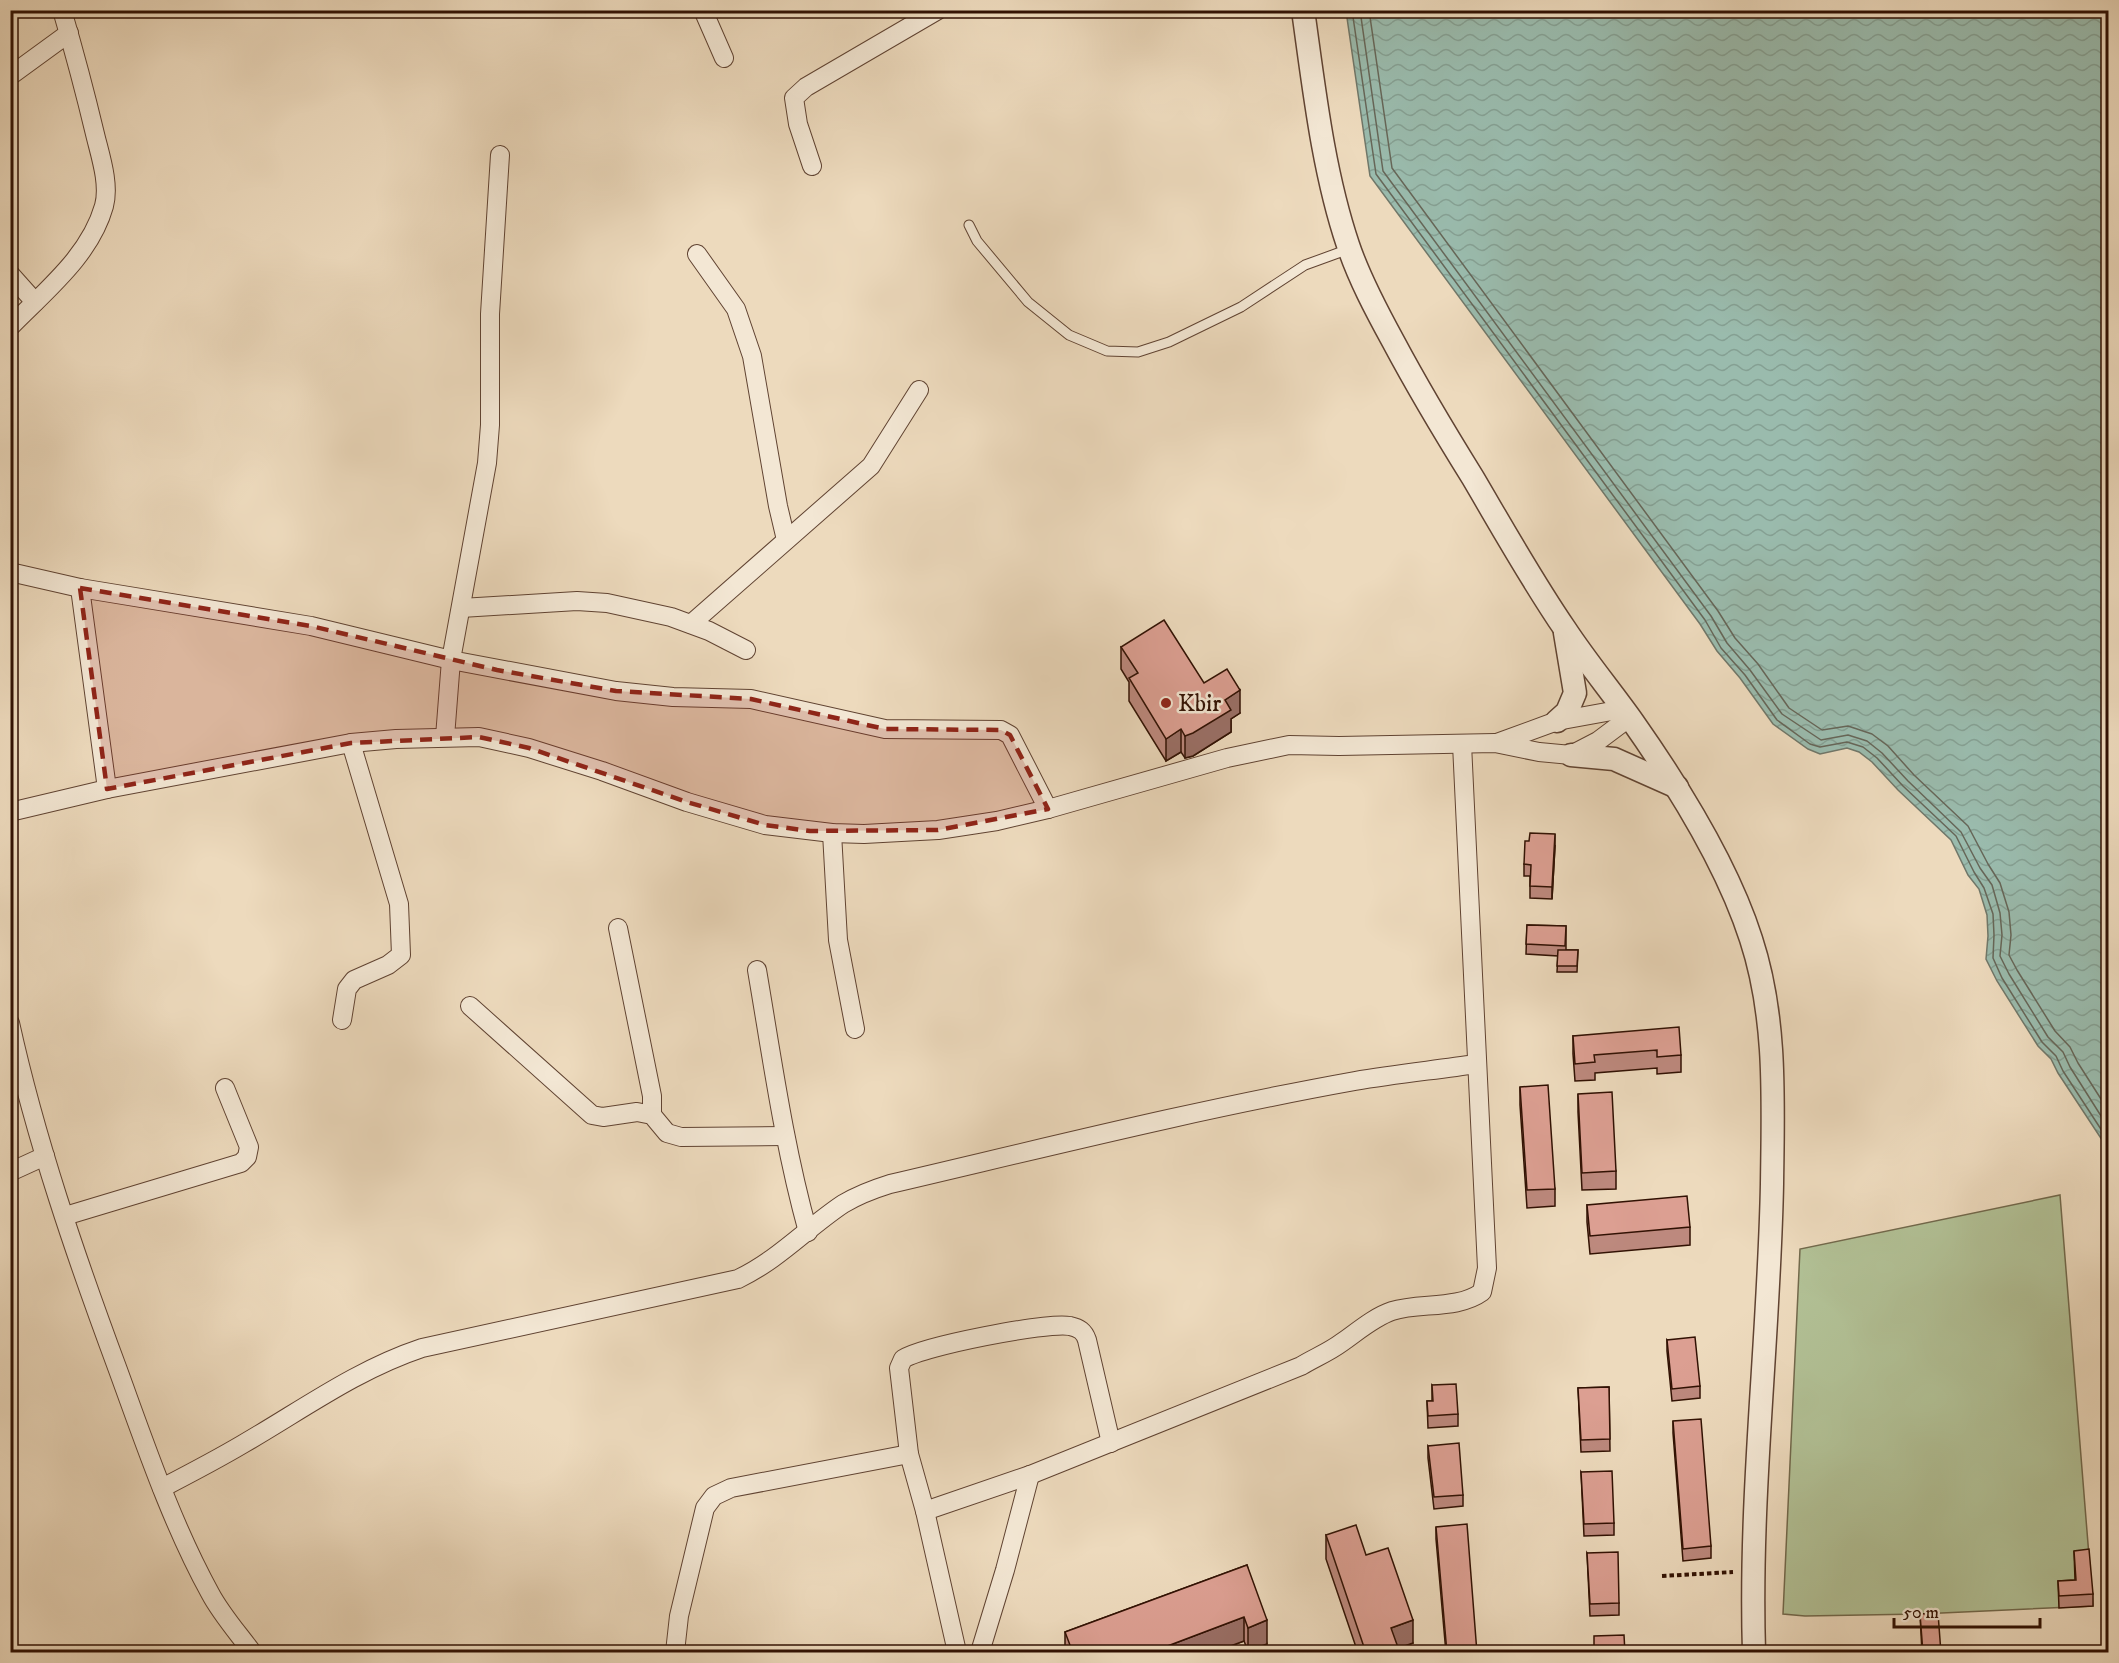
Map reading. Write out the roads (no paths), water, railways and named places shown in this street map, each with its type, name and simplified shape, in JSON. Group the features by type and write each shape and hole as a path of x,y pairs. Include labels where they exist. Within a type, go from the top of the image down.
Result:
{"street":[{"path":"10,327 85,247 105,204 100,159 62,10"},
{"path":"703,10 724,58"},
{"path":"812,165 798,124 794,98 806,87 938,10"},
{"path":"1303,10 1316,101 1329,167 1349,249 1372,303 1429,407 1564,628 1677,787 1742,913 1764,982 1768,1011 1773,1130 1771,1244 1753,1571 1754,1653"},
{"path":"10,76 69,33"},
{"path":"445,737 451,660 488,463 489,314 500,155"},
{"path":"697,254 736,309 752,357 778,507 786,540"},
{"path":"10,274 34,302"},
{"path":"691,624 871,466 919,390"},
{"path":"10,572 80,588 311,626 451,660 616,691 673,697 751,699 885,729 1001,730 1010,735 1048,809"},
{"path":"80,588 107,789"},
{"path":"460,608 577,601 607,603 642,609 691,624 746,650"},
{"path":"1557,722 1567,712 1575,693 1564,628"},
{"path":"1495,744 1557,722 1626,713"},
{"path":"1571,754 1598,741 1626,713"},
{"path":"10,812 107,789 351,743 445,737 479,737 529,748 602,771 687,802 765,825 832,833 864,834 938,830 997,821 1048,809 1227,758 1281,747 1495,744 1539,752 1614,759 1677,787"},
{"path":"342,1020 347,989 354,980 388,965 400,955 399,904 351,743"},
{"path":"925,1511 1030,1475 1301,1366 1390,1311 1462,1301 1474,1298 1482,1292 1487,1268 1462,744"},
{"path":"832,833 838,940 855,1029"},
{"path":"618,928 648,1074 652,1114 667,1133 681,1137 785,1136"},
{"path":"758,970 785,1136 796,1190 808,1232"},
{"path":"470,1006 592,1115 603,1118 637,1112 652,1114"},
{"path":"10,1023 45,1156 96,1312 162,1488 210,1594 252,1653"},
{"path":"162,1488 242,1445 355,1376 400,1355 422,1348 738,1279 761,1269 843,1204 865,1192 890,1184 1280,1096 1356,1081 1476,1064"},
{"path":"65,1216 241,1163 247,1157 249,1147 225,1088"},
{"path":"10,1172 45,1156"},
{"path":"957,1653 925,1511 909,1454 899,1368 903,1359 919,1352 962,1341 1053,1325 1070,1326 1084,1332 1111,1443"},
{"path":"675,1653 679,1616 705,1508 714,1497 731,1488 909,1454"},
{"path":"980,1653 1030,1475"}],"lane":[{"path":"969,225 976,241 1028,302 1069,335 1107,351 1138,352 1169,342 1241,307 1305,265 1349,249"}],"water":[{"path":"1346,11 2108,11 2108,1149 2051,1059 2038,1046 1997,981 1986,959 1987,915 1979,889 1968,875 1951,840 1859,752 1847,748 1820,754 1808,749 1773,724 1740,678 1717,651 1700,624 1370,176"}],"place":[{"name":"Kbir","path":"1166,703"}]}
